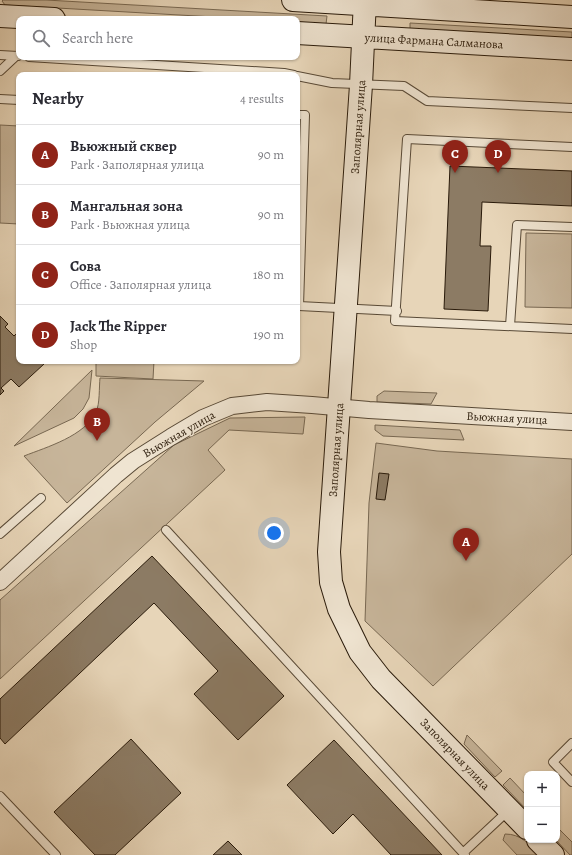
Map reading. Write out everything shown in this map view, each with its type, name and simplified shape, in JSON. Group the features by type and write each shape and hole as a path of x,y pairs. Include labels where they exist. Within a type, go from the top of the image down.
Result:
{"street":[{"path":"293,0 365,2 572,17"},
{"name":"Заполярная улица","path":"365,2 361,85 329,552 332,582 339,609 360,652 381,679 524,825"},
{"path":"2,15 16,16"},
{"name":"улица Фармана Салманова","path":"300,33 572,49"},
{"name":"Вьюжная улица","path":"0,582 133,461 203,418 232,406 267,402 572,422"},
{"path":"541,843 553,855"}],"lane":[{"path":"0,55 16,56"},
{"path":"0,72 16,58"},
{"path":"62,60 195,72"},
{"path":"300,77 332,83 404,86 427,101 572,108"},
{"path":"0,99 16,100"},
{"path":"300,115 305,115 300,209"},
{"path":"572,147 407,139 395,321 572,329"},
{"path":"510,326 517,225 572,227"},
{"path":"300,306 396,311"},
{"path":"0,534 41,498"},
{"path":"166,530 464,854 509,810"},
{"path":"572,743 553,762 572,782"},
{"path":"0,796 56,855"}],"shaded area":[{"path":"46,0 327,16 326,24 300,22 300,16 197,16 5,5 2,1"},
{"path":"410,23 572,32 572,39 410,30"},
{"path":"0,125 16,126 16,224 0,223"},
{"path":"526,233 572,234 572,308 525,307"},
{"path":"96,364 154,364 153,379 96,376"},
{"path":"92,370 89,398 83,409 74,418 14,446"},
{"path":"100,378 204,381 155,422 67,503 24,456 64,440 83,428 91,420 98,405"},
{"path":"384,391 437,393 431,404 377,402 377,396"},
{"path":"305,417 303,434 229,430 208,450 225,470 0,679 0,600 174,445 230,418"},
{"path":"375,425 460,430 464,440 383,436 375,430"},
{"path":"376,443 437,451 572,459 572,554 433,686 365,621 369,503"},
{"path":"467,735 502,771 495,777 464,744"},
{"path":"510,778 524,793 524,807 503,785"},
{"path":"560,830 572,842 572,855 570,855 559,843"},
{"path":"505,834 516,836 540,855 517,855 503,840"}],"building":[{"path":"450,166 572,171 572,206 482,202 480,246 491,246 488,311 444,309"},
{"path":"0,316 8,324 5,327 14,336 16,334 16,364 44,364 19,387 11,379 1,388 4,391 0,395"},
{"path":"379,473 389,474 385,500 376,499"},
{"path":"152,556 284,696 238,740 194,694 218,671 154,603 5,744 0,738 0,699"},
{"path":"131,739 181,793 115,855 95,855 54,812"},
{"path":"334,740 442,855 391,855 353,814 333,834 287,785"},
{"path":"228,841 242,855 213,855"}],"place":[{"name":"Сова","path":"455,173"},
{"name":"Jack The Ripper","path":"498,173"},
{"name":"Мангальная зона","path":"97,441"},
{"name":"Вьюжный сквер","path":"466,561"}]}
